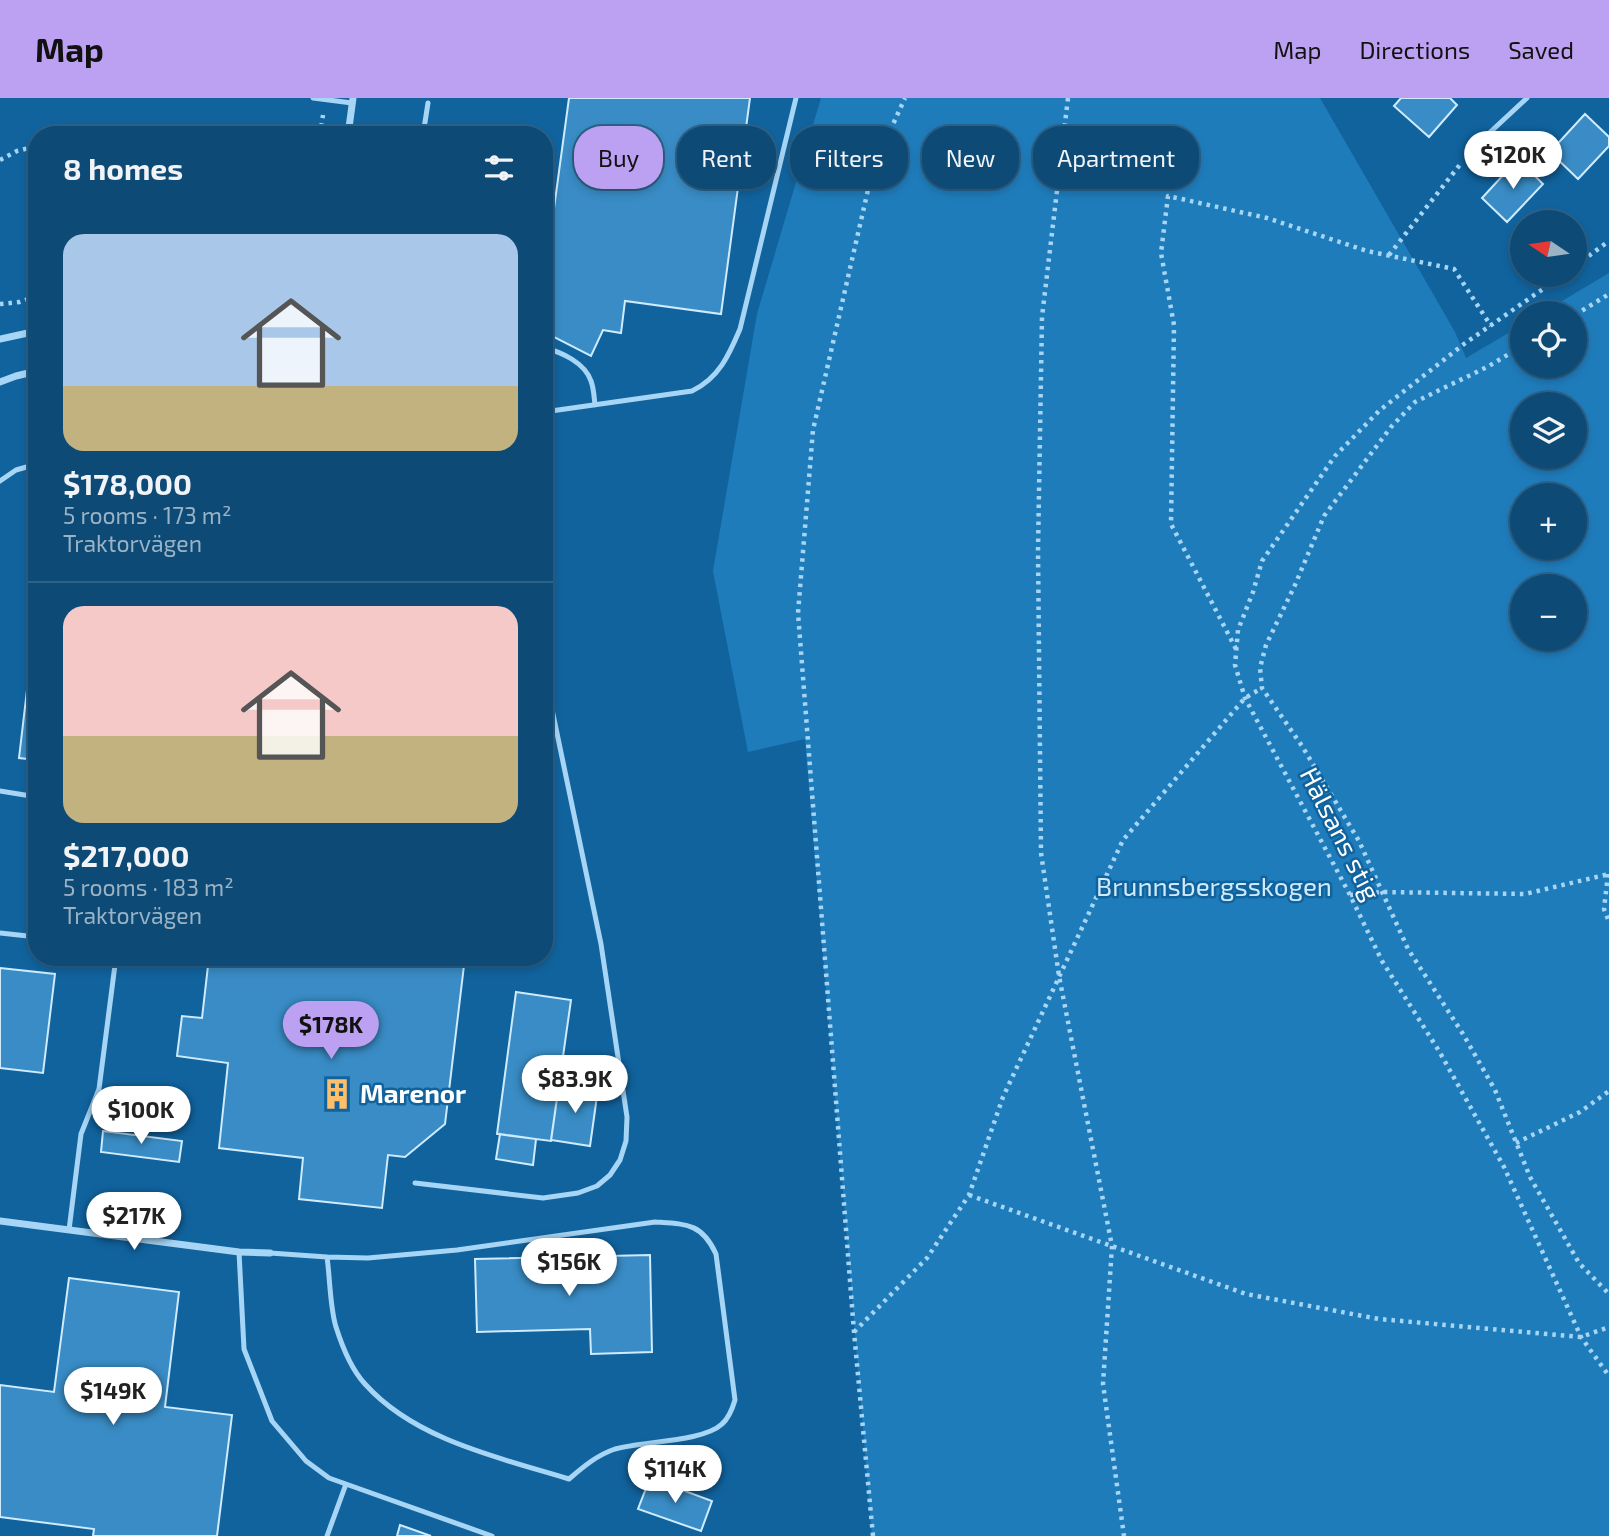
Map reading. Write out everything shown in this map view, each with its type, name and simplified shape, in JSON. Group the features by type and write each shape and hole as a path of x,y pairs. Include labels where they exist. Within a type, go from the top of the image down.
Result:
{"street":[{"path":"349,126 352,101"},
{"path":"0,339 28,333"},
{"path":"0,382 28,373"},
{"path":"0,1221 239,1252 270,1253"}],"lane":[{"path":"313,98 352,101"},
{"path":"553,411 692,391 703,386 723,365 740,328 796,98"},
{"path":"1471,150 1527,98"},
{"path":"424,126 428,103"},
{"path":"553,351 577,363 590,378 595,405"},
{"path":"0,481 16,470 28,467"},
{"path":"415,1183 543,1198 578,1193 597,1186 610,1175 620,1160 626,1141 626,1117 601,944 553,714"},
{"path":"0,791 28,796"},
{"path":"0,933 28,936"},
{"path":"69,1230 81,1134 100,1089 115,966"},
{"path":"270,1253 368,1258 457,1250 655,1222 684,1224 697,1229 710,1240 716,1254 735,1400 732,1412 721,1426 706,1434 617,1449 598,1457 569,1479 464,1446 422,1427 388,1405 364,1383 346,1354 335,1324 327,1257"},
{"path":"239,1252 244,1349 272,1421 306,1461 329,1478 492,1536"},
{"path":"327,1536 346,1484"}],"path":[{"path":"873,1536 854,1332 798,613 813,430 873,168 905,98"},
{"path":"1068,98 1042,317 1038,551 1041,853 1059,976 1112,1246 1103,1384 1124,1536"},
{"path":"0,160 28,148"},
{"path":"1389,255 1471,150"},
{"path":"1237,650 1171,524 1174,324 1161,253 1168,195 1266,218 1367,250 1454,269 1491,326"},
{"path":"1587,258 1609,242"},
{"name":"Hälsans stig","path":"1546,287 1464,344 1380,410 1335,456 1262,561 1238,630 1235,665 1245,698 1350,895 1382,961 1439,1051 1504,1167 1581,1337 1609,1376"},
{"path":"1587,307 1609,294"},
{"path":"0,304 28,299"},
{"path":"1510,353 1415,402 1391,426 1324,516 1296,585 1266,645 1259,668 1262,688 1302,746 1359,841 1409,948 1495,1090 1530,1177 1579,1263 1609,1294"},
{"path":"854,1332 927,1258 969,1195 1003,1097 1124,840 1245,698 1262,688"},
{"path":"1350,895 1382,892 1525,894 1609,874 1604,909 1609,922"},
{"path":"1516,1143 1580,1112 1609,1091"},
{"path":"969,1195 1246,1294 1379,1319 1581,1337 1609,1327"}],"green space":[{"name":"Brunnsbergsskogen","path":"821,98 1320,98 1455,332 1466,358 1510,332 1510,378 1587,378 1587,301 1562,301 1609,273 1609,1536 872,1536 805,739 748,752 713,571 757,314 794,189 908,189 908,126 813,126"}],"building":[{"path":"569,98 750,98 746,126 677,126 677,189 738,189 721,314 625,301 621,333 603,330 591,356 553,337 553,216"},
{"path":"1401,98 1450,98 1457,105 1429,137 1394,106"},
{"path":"1585,114 1609,137 1609,146 1578,179 1550,152"},
{"path":"1518,159 1543,184 1518,210 1510,210 1510,219 1507,222 1482,198"},
{"path":"28,682 28,759 19,758"},
{"name":"Marenor","path":"208,966 464,966 445,1124 405,1157 388,1155 382,1208 299,1199 303,1158 219,1148 228,1063 177,1056 182,1016 202,1018"},
{"path":"0,968 55,974 43,1073 0,1068"},
{"path":"516,992 571,1000 551,1141 497,1134"},
{"path":"559,1084 598,1089 590,1146 551,1140"},
{"path":"103,1131 182,1141 179,1162 101,1152"},
{"path":"500,1134 536,1139 533,1165 496,1159"},
{"path":"650,1255 652,1352 591,1354 590,1329 477,1332 475,1259"},
{"path":"69,1278 179,1292 165,1407 232,1415 217,1536 93,1536 94,1529 0,1517 0,1385 54,1392"},
{"path":"650,1478 712,1501 701,1531 638,1509"},
{"path":"400,1525 431,1536 397,1536"}],"place":[{"name":"Marenor","path":"337,1094"}]}
